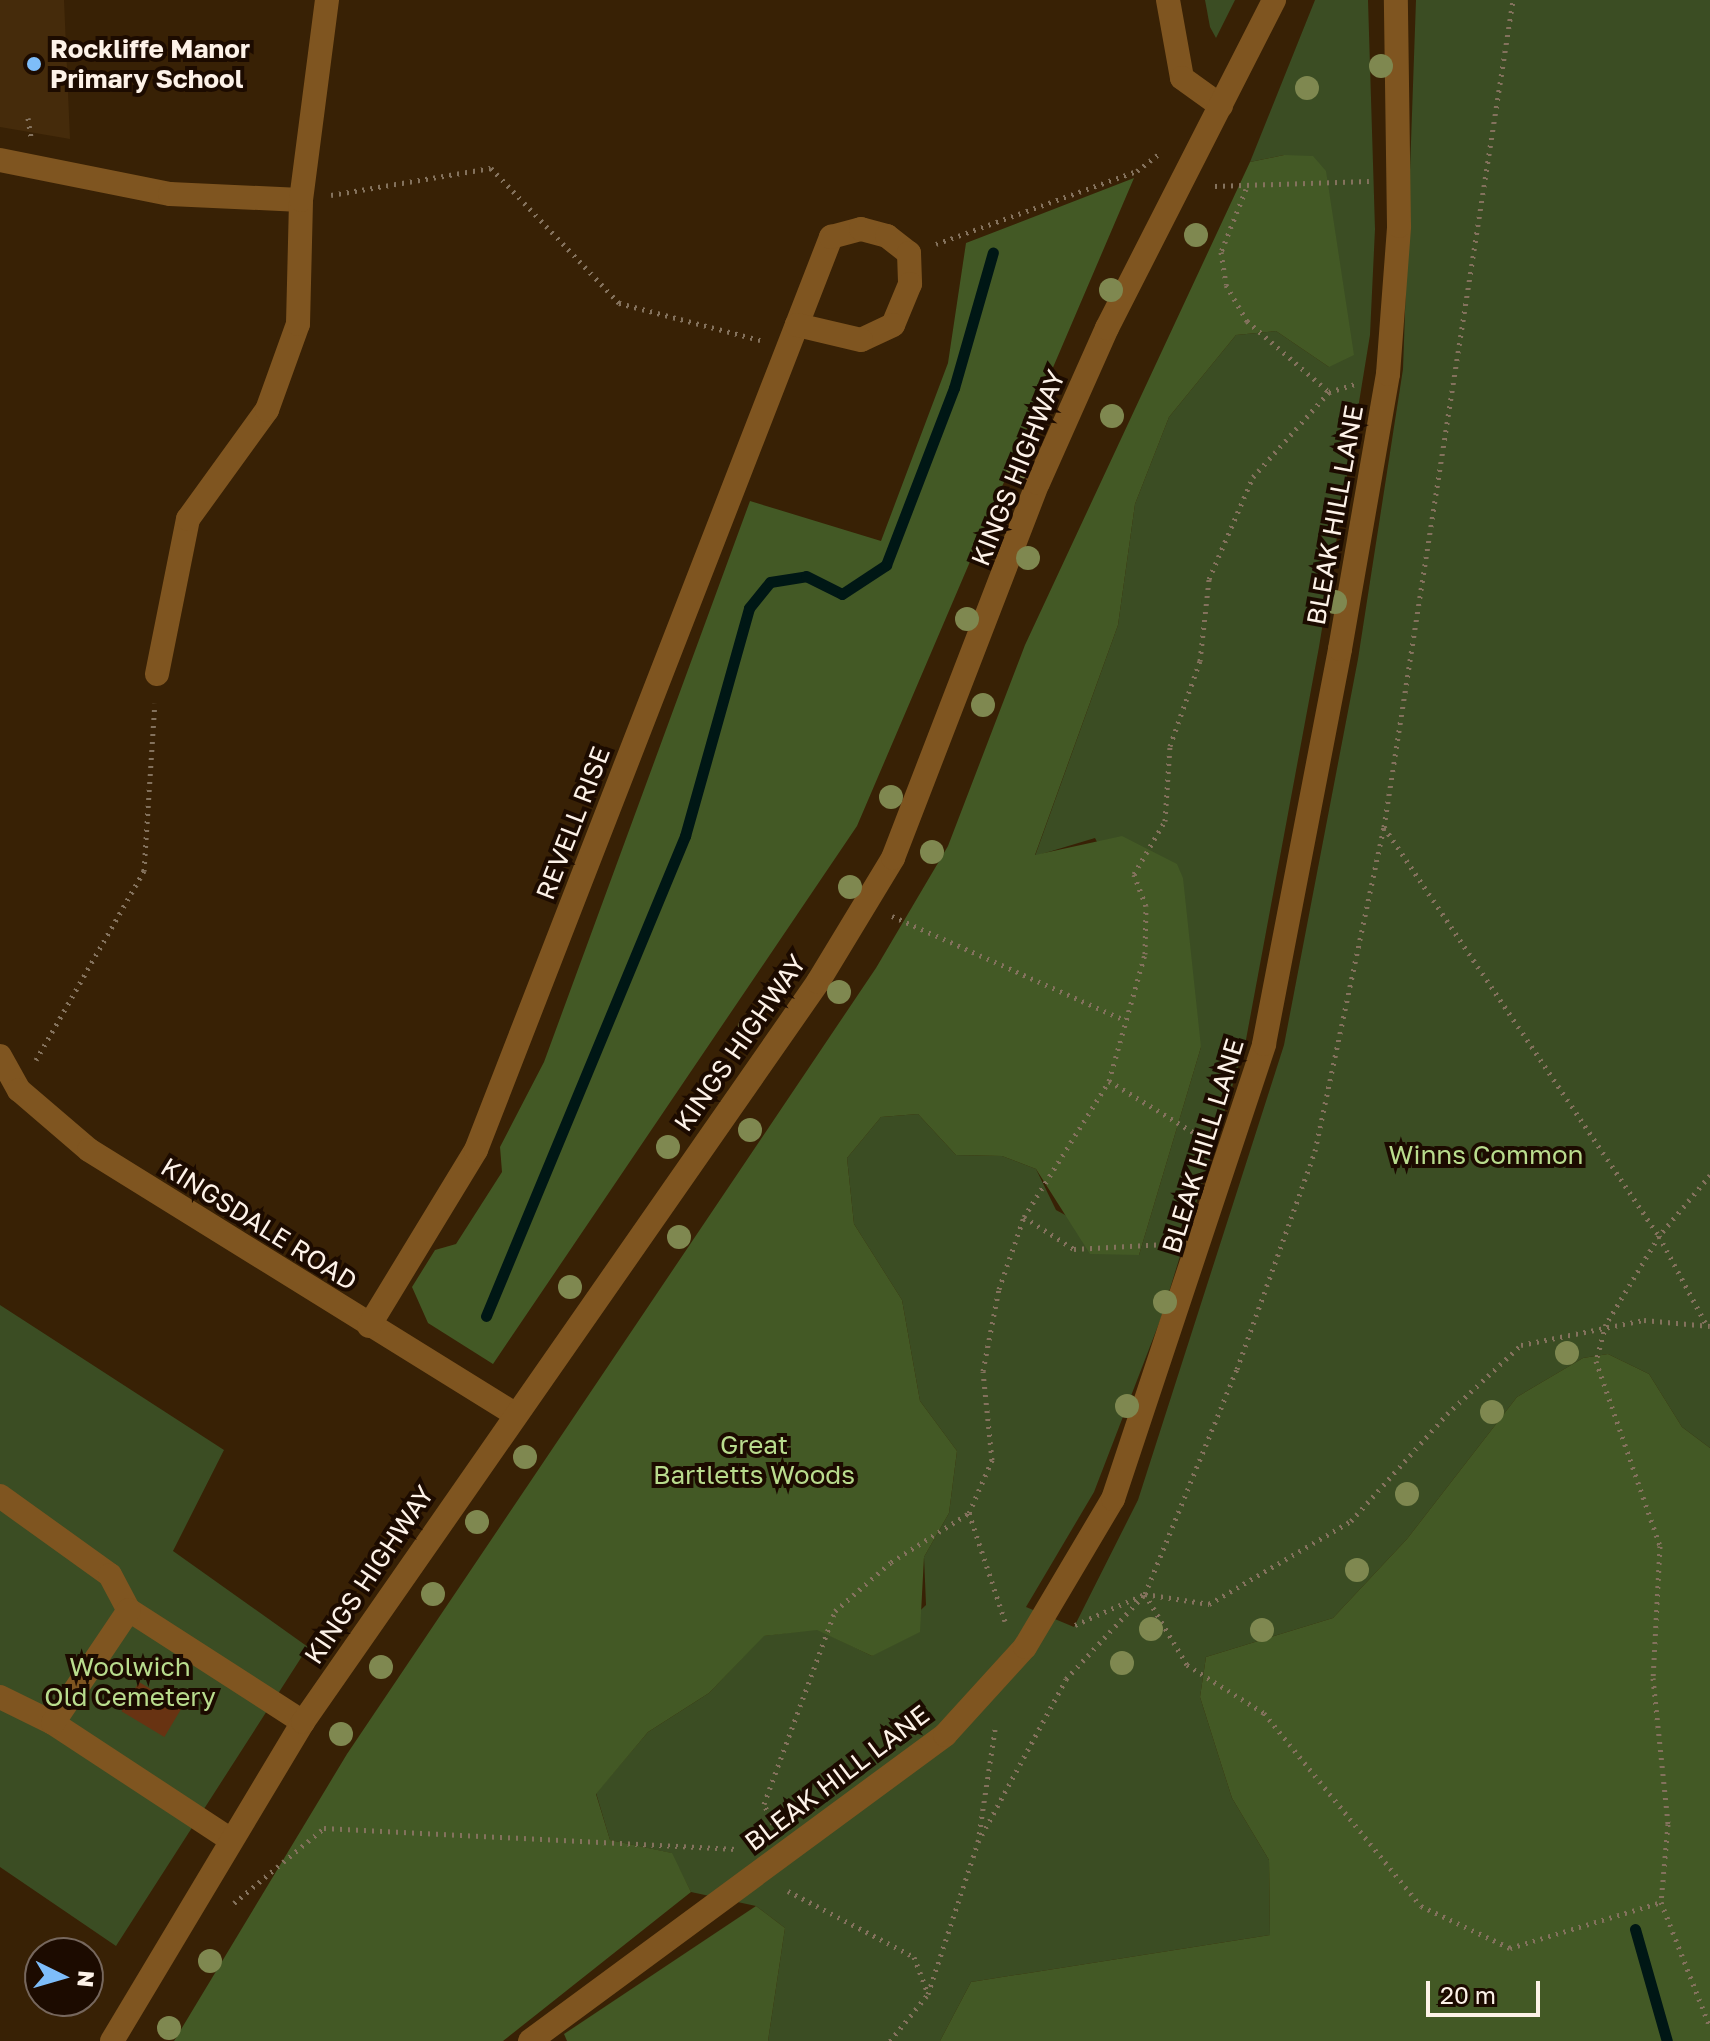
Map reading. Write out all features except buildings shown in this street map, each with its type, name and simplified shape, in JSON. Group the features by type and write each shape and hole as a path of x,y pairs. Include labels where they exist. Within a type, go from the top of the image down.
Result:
{"street":[{"path":"157,674 188,519 267,410 298,324 301,200 327,0"},
{"path":"1168,0 1182,78 1221,106"},
{"name":"KINGS HIGHWAY","path":"112,2041 228,1838 303,1722 867,903 920,800 1038,483 1182,181 1274,0"},
{"name":"BLEAK HILL LANE","path":"530,2041 945,1735 1025,1647 1113,1499 1205,1233 1264,1044 1388,374 1398,180 1396,0"},
{"path":"0,160 170,194 301,200"},
{"name":"REVELL RISE","path":"369,1326 476,1150 831,237 861,229 909,253"},
{"path":"792,336 861,340 893,325 910,284 909,253"},
{"name":"KINGSDALE ROAD","path":"0,1056 19,1090 89,1150 513,1413"},
{"path":"0,1496 110,1575 129,1610 303,1722"},
{"path":"53,1723 129,1610"},
{"path":"0,1697 53,1723 228,1838"}],"path":[{"path":"909,253 1137,171 1173,143"},
{"path":"301,200 491,168 619,303 792,336"},
{"path":"1182,181 1246,189 1398,180"},
{"path":"1246,189 1221,252 1226,285 1247,321 1329,392"},
{"path":"928,1994 914,1957 788,1893 785,1851 764,1804 835,1611 891,1562 969,1513 992,1460 983,1371 999,1289 1024,1217 1109,1081 1145,954 1146,906 1134,874 1165,821 1170,746 1200,661 1209,579 1253,477 1329,392 1388,374"},
{"path":"19,1090 144,871 157,674"},
{"path":"969,1513 996,1610 1025,1647 1145,1594 1209,1604 1351,1521 1447,1414 1521,1345 1606,1324 1708,1323 1659,1236 1384,827"},
{"path":"867,903 935,940 1124,1020"},
{"path":"1109,1081 1230,1152"},
{"path":"1710,1175 1659,1236 1606,1324 1596,1361 1660,1546 1653,1678 1668,1824 1661,1902 1710,2027"},
{"path":"1024,1217 1074,1249 1151,1248 1205,1233"},
{"path":"1145,1594 1187,1665 1264,1713 1421,1906 1510,1948 1661,1902"},
{"path":"890,2041 928,1994 978,1842 987,1750 998,1721"},
{"path":"228,1908 324,1828 785,1851"}],"shaded area":[{"name":"Rockliffe Manor Primary School","path":"0,0 64,0 70,139 0,127"}],"green space":[{"path":"1205,0 1235,0 1216,38 1210,27"},
{"name":"Winns Common","path":"1315,0 1368,0 1375,229 1370,335 1319,647 1245,1045 1161,1318 1094,1492 1026,1607 1074,1627 1138,1500 1284,1045 1358,659 1403,369 1416,0 1710,0 1710,1448 1682,1427 1649,1374 1608,1354 1583,1358 1517,1397 1407,1539 1333,1618 1206,1657 1200,1697 1232,1798 1269,1860 1270,1935 971,1982 940,2041 768,2041 785,1928 756,1906 691,1892 671,1853 610,1840 596,1793 648,1732 709,1693 763,1636 817,1629 872,1656 926,1605 924,1557 949,1513 957,1451 920,1401 902,1300 854,1224 847,1158 881,1117 918,1114 956,1155 1002,1156 1036,1169 1056,1210 1139,1255 1201,1047 1095,838 1035,856 1118,625 1135,504 1169,417 1236,335 1276,331 1329,367 1284,155 1250,162"},
{"name":"Great Bartletts Woods","path":"1284,155 1313,156 1326,171 1354,355 1329,367 1276,331 1236,335 1169,417 1135,504 1118,625 1035,855 1122,836 1177,864 1183,878 1201,1047 1139,1255 1090,1254 1036,1169 1002,1156 956,1155 918,1114 881,1117 847,1158 854,1224 902,1300 920,1401 957,1451 949,1513 924,1557 920,1632 872,1656 817,1630 764,1636 709,1693 648,1732 596,1794 610,1840 672,1853 691,1892 503,2041 174,2041 347,1754 876,968 948,846 1025,645 1250,162"},
{"path":"1134,178 857,826 493,1364 428,1323 412,1287 435,1250 456,1244 502,1172 500,1147 544,1062 750,501 881,541 948,363 966,243"},
{"name":"Woolwich Old Cemetery","path":"0,1305 224,1450 173,1551 308,1647 116,1946 0,1867"},
{"path":"1608,1354 1649,1374 1682,1427 1710,1448 1710,2041 940,2041 971,1982 1270,1935 1269,1860 1232,1798 1200,1697 1206,1657 1333,1618 1407,1539 1517,1397 1583,1358"},
{"path":"756,1906 785,1928 768,2041 567,2041 564,2034"}],"waterway":[{"path":"486,1316 685,836 749,608 770,582 806,576 842,594 886,565 954,388 993,252"},
{"path":"1635,1929 1667,2041"}],"place":[{"name":"Rockliffe Manor Primary School","path":"34,64"}]}
